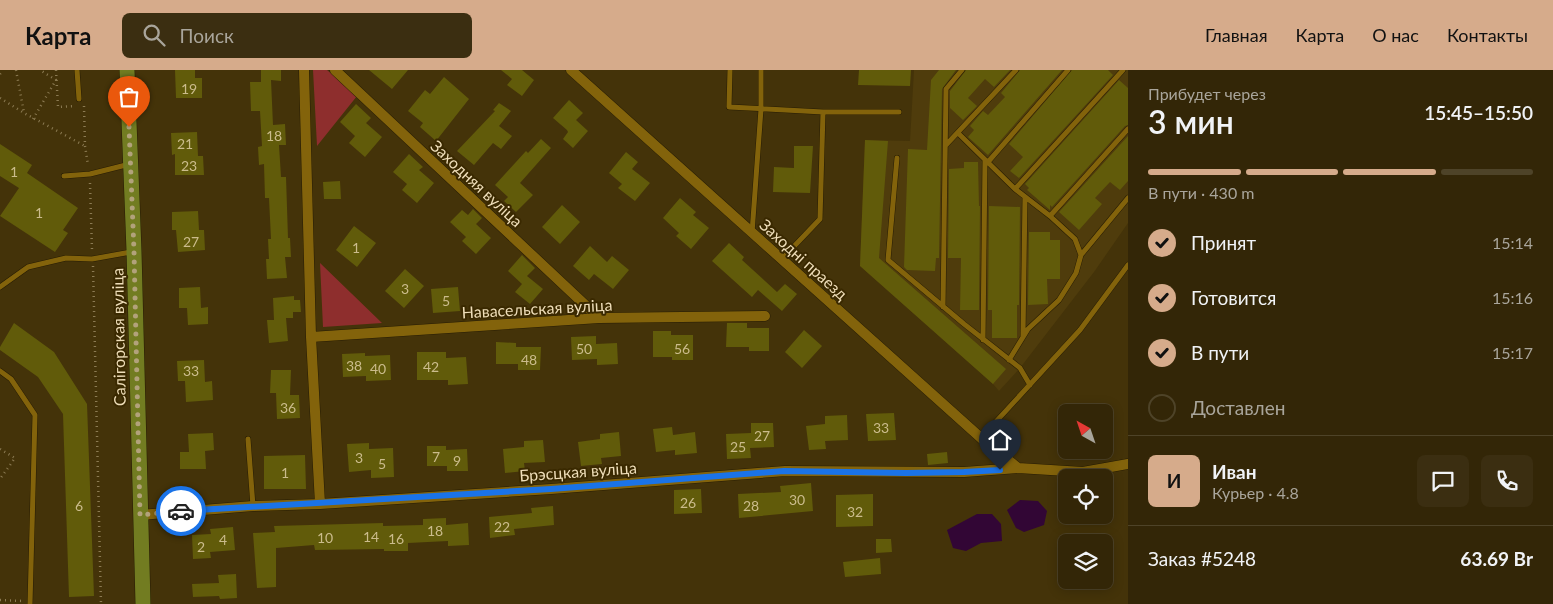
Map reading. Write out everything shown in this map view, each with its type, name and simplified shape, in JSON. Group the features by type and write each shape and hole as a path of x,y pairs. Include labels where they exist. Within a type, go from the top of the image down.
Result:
{"main road":[{"name":"Салігорская вуліца","path":"127,70 134,251 143,604"}],"street":[{"path":"304,70 311,337 320,504"},
{"name":"Заходняя вуліца","path":"335,70 600,318"},
{"name":"Заходні праезд","path":"571,70 981,438 1018,468"},
{"name":"Навасельская вуліца","path":"311,337 600,318 765,316"},
{"name":"Брэсцкая вуліца","path":"140,515 784,471 954,472 1018,468 1083,472 1128,464"}],"lane":[{"path":"77,70 79,99"},
{"path":"730,70 729,107 822,112 899,112"},
{"path":"752,233 762,70"},
{"path":"943,307 946,89 962,70"},
{"path":"946,146 1016,70"},
{"path":"983,340 987,161 1068,70"},
{"path":"1015,189 1123,70"},
{"path":"782,259 820,219 822,112"},
{"path":"1050,216 1128,128"},
{"path":"958,133 1015,189 1050,216 1075,239 1081,255"},
{"path":"897,158 888,260 983,340 1020,368 1030,385"},
{"path":"64,176 90,174 130,164"},
{"path":"1023,337 1025,197"},
{"path":"1009,360 1028,329 1059,300 1076,273 1081,255 1128,198"},
{"path":"0,287 28,267 66,258 92,259 134,251"},
{"path":"981,438 1080,330 1128,265"},
{"path":"0,372 11,379 35,415 30,603"},
{"path":"248,439 253,506"}],"path":[{"path":"0,74 2,70"},
{"path":"16,70 24,113"},
{"path":"40,70 56,80"},
{"path":"56,70 58,107 75,106"},
{"path":"33,119 56,80"},
{"path":"0,98 33,119 85,146"},
{"path":"84,106 85,146 90,174 101,604"},
{"path":"0,449 15,458 0,479"},
{"path":"0,600 30,603"}],"shaded area":[{"path":"313,70 327,70 357,96 317,146"},
{"path":"914,70 1128,70 1128,223 1094,272 1020,368 999,391 860,266 865,140 910,141"},
{"path":"320,263 382,323 323,327"},
{"path":"1020,500 1038,501 1047,511 1044,525 1024,532 1016,528 1007,510"},
{"path":"977,514 992,514 1001,524 1002,541 981,543 966,551 953,548 947,530"}],"building":[{"path":"175,70 195,70 195,78 202,78 202,98 176,98"},
{"path":"261,70 281,70 281,81 271,80 273,125 285,124 286,145 279,145 281,177 286,177 288,238 290,238 291,257 285,257 287,278 267,279 268,239 271,239 269,198 265,198 264,164 259,165 258,147 262,146 260,111 251,111 250,82 261,82"},
{"path":"369,70 408,70 392,89"},
{"path":"501,70 522,70 534,80 522,96 507,85 512,79"},
{"path":"859,70 911,70 910,86 858,85"},
{"path":"939,70 956,70 942,89 939,258 936,258 935,271 907,270 904,267 908,149 927,150 931,80"},
{"path":"966,70 1010,70 994,87 985,79 968,98 977,106 963,120 950,108 950,91"},
{"path":"1020,70 1062,70 988,155 968,137 974,130 970,126 983,111 988,115 1005,97 1001,93"},
{"path":"1072,70 1108,70 1113,75 1019,178 1010,171 1023,157 1009,144"},
{"path":"444,77 469,99 436,141 420,127 423,123 408,111 425,90 430,94"},
{"path":"1119,80 1128,88 1128,125 1125,126 1052,207 1050,205 1050,210 1027,190 1029,188 1025,184"},
{"path":"569,100 583,113 576,120 588,131 573,148 563,139 568,132 567,130 553,118"},
{"path":"499,103 511,111 499,126 512,136 501,149 493,143 474,165 457,151 495,111 493,110"},
{"path":"356,104 371,118 366,123 382,137 365,157 349,143 355,136 340,122"},
{"path":"197,132 198,156 203,156 204,175 175,175 175,154 172,155 171,133"},
{"path":"1128,136 1128,181 1120,190 1110,182 1095,198 1102,204 1079,230 1059,212"},
{"path":"541,139 551,148 520,183 533,195 516,212 504,201 508,197 495,185 526,151 528,153"},
{"path":"865,140 888,141 879,258 1006,369 993,384 860,266"},
{"path":"0,144 32,165 27,173 78,208 63,230 68,233 55,252 0,216 19,188 0,176"},
{"path":"794,146 813,146 810,193 773,192 774,167 794,168"},
{"path":"626,152 638,162 632,169 650,183 635,201 618,188 622,184 609,173"},
{"path":"409,154 423,167 419,170 434,183 417,203 402,190 407,184 393,172"},
{"path":"964,162 978,162 980,206 979,310 960,310 961,258 948,258 949,169 964,168"},
{"path":"340,181 341,199 324,199 323,182"},
{"path":"680,198 696,212 693,215 709,228 691,249 676,236 679,233 663,218"},
{"path":"562,205 580,222 560,244 542,227"},
{"path":"989,206 1020,207 1017,338 992,338 992,310 988,310"},
{"path":"473,209 482,218 476,224 491,238 476,254 462,241 466,237 450,222 462,210 468,215"},
{"path":"198,211 199,230 204,230 205,250 178,252 176,230 172,230 172,212"},
{"path":"354,226 376,243 357,267 336,250"},
{"path":"1029,232 1050,232 1050,240 1060,240 1060,279 1047,279 1048,304 1028,305"},
{"path":"729,243 744,257 742,260 777,292 785,284 797,294 782,311 758,290 752,297 712,261"},
{"path":"590,246 607,262 612,256 629,270 613,289 594,274 589,280 573,266"},
{"path":"522,255 535,268 527,276 543,289 530,304 515,292 522,284 508,271"},
{"path":"405,269 424,286 404,308 385,291"},
{"path":"200,287 201,308 208,307 208,324 188,325 187,308 179,308 179,288"},
{"path":"458,287 460,311 433,313 431,289"},
{"path":"294,296 294,300 300,300 301,312 293,312 293,318 286,318 288,341 269,343 267,320 274,320 273,298"},
{"path":"14,323 54,352 87,404 94,596 69,597 63,414 38,377 0,350"},
{"path":"727,323 747,323 747,328 769,328 769,351 749,351 749,347 726,347"},
{"path":"804,330 822,346 802,368 785,352"},
{"path":"653,331 671,331 671,335 693,335 693,360 672,360 672,357 653,357"},
{"path":"596,336 596,344 617,343 618,364 597,365 597,359 572,360 571,337"},
{"path":"496,342 516,343 516,347 541,347 540,370 518,370 518,364 496,364"},
{"path":"417,352 446,352 446,358 466,357 468,384 448,385 448,380 417,380"},
{"path":"365,353 365,356 390,355 391,380 366,381 366,376 343,377 342,354"},
{"path":"204,360 205,382 212,381 213,400 186,402 185,381 178,381 177,361"},
{"path":"271,370 291,370 290,395 299,395 300,418 277,419 276,393 270,393"},
{"path":"894,413 896,440 868,441 866,414"},
{"path":"847,415 848,440 825,441 826,449 809,450 806,426 825,424 825,416"},
{"path":"751,423 773,423 774,447 750,448 751,458 727,459 726,434 751,433"},
{"path":"672,427 673,435 695,432 697,453 675,455 675,450 656,452 653,429"},
{"path":"619,432 621,456 601,458 602,464 581,466 578,442 600,439 600,434"},
{"path":"213,433 214,450 205,451 206,469 180,469 180,452 189,452 188,434"},
{"path":"543,440 545,462 524,463 525,471 505,473 503,449 524,447 524,441"},
{"path":"369,443 369,449 393,448 394,477 371,478 371,470 349,472 347,444"},
{"path":"427,446 446,446 446,450 467,449 468,471 447,471 447,466 427,466"},
{"path":"947,452 948,463 928,465 927,454"},
{"path":"305,455 306,489 264,489 264,456"},
{"path":"811,483 813,511 739,518 738,494 781,492 780,486"},
{"path":"701,489 702,513 674,514 674,490"},
{"path":"873,494 873,526 836,527 836,495"},
{"path":"553,506 554,525 514,529 515,535 490,538 489,517 532,513 531,508"},
{"path":"446,518 446,525 468,523 469,545 448,546 448,541 408,543 408,551 384,551 384,549 315,550 314,545 276,548 276,587 257,588 253,533 275,532 274,526 383,523 383,526 423,525 423,519"},
{"path":"233,527 235,550 210,552 211,558 193,559 192,535 211,534 210,529"},
{"path":"876,539 891,539 892,552 876,553"},
{"path":"880,558 881,574 845,577 843,562"},
{"path":"236,574 237,598 220,599 219,596 193,597 192,584 219,583 218,575"}],"way so far":[{"path":"129,127 140,515 181,511"}],"route":[{"path":"181,511 551,489 784,471 906,473 1000,470"}]}
